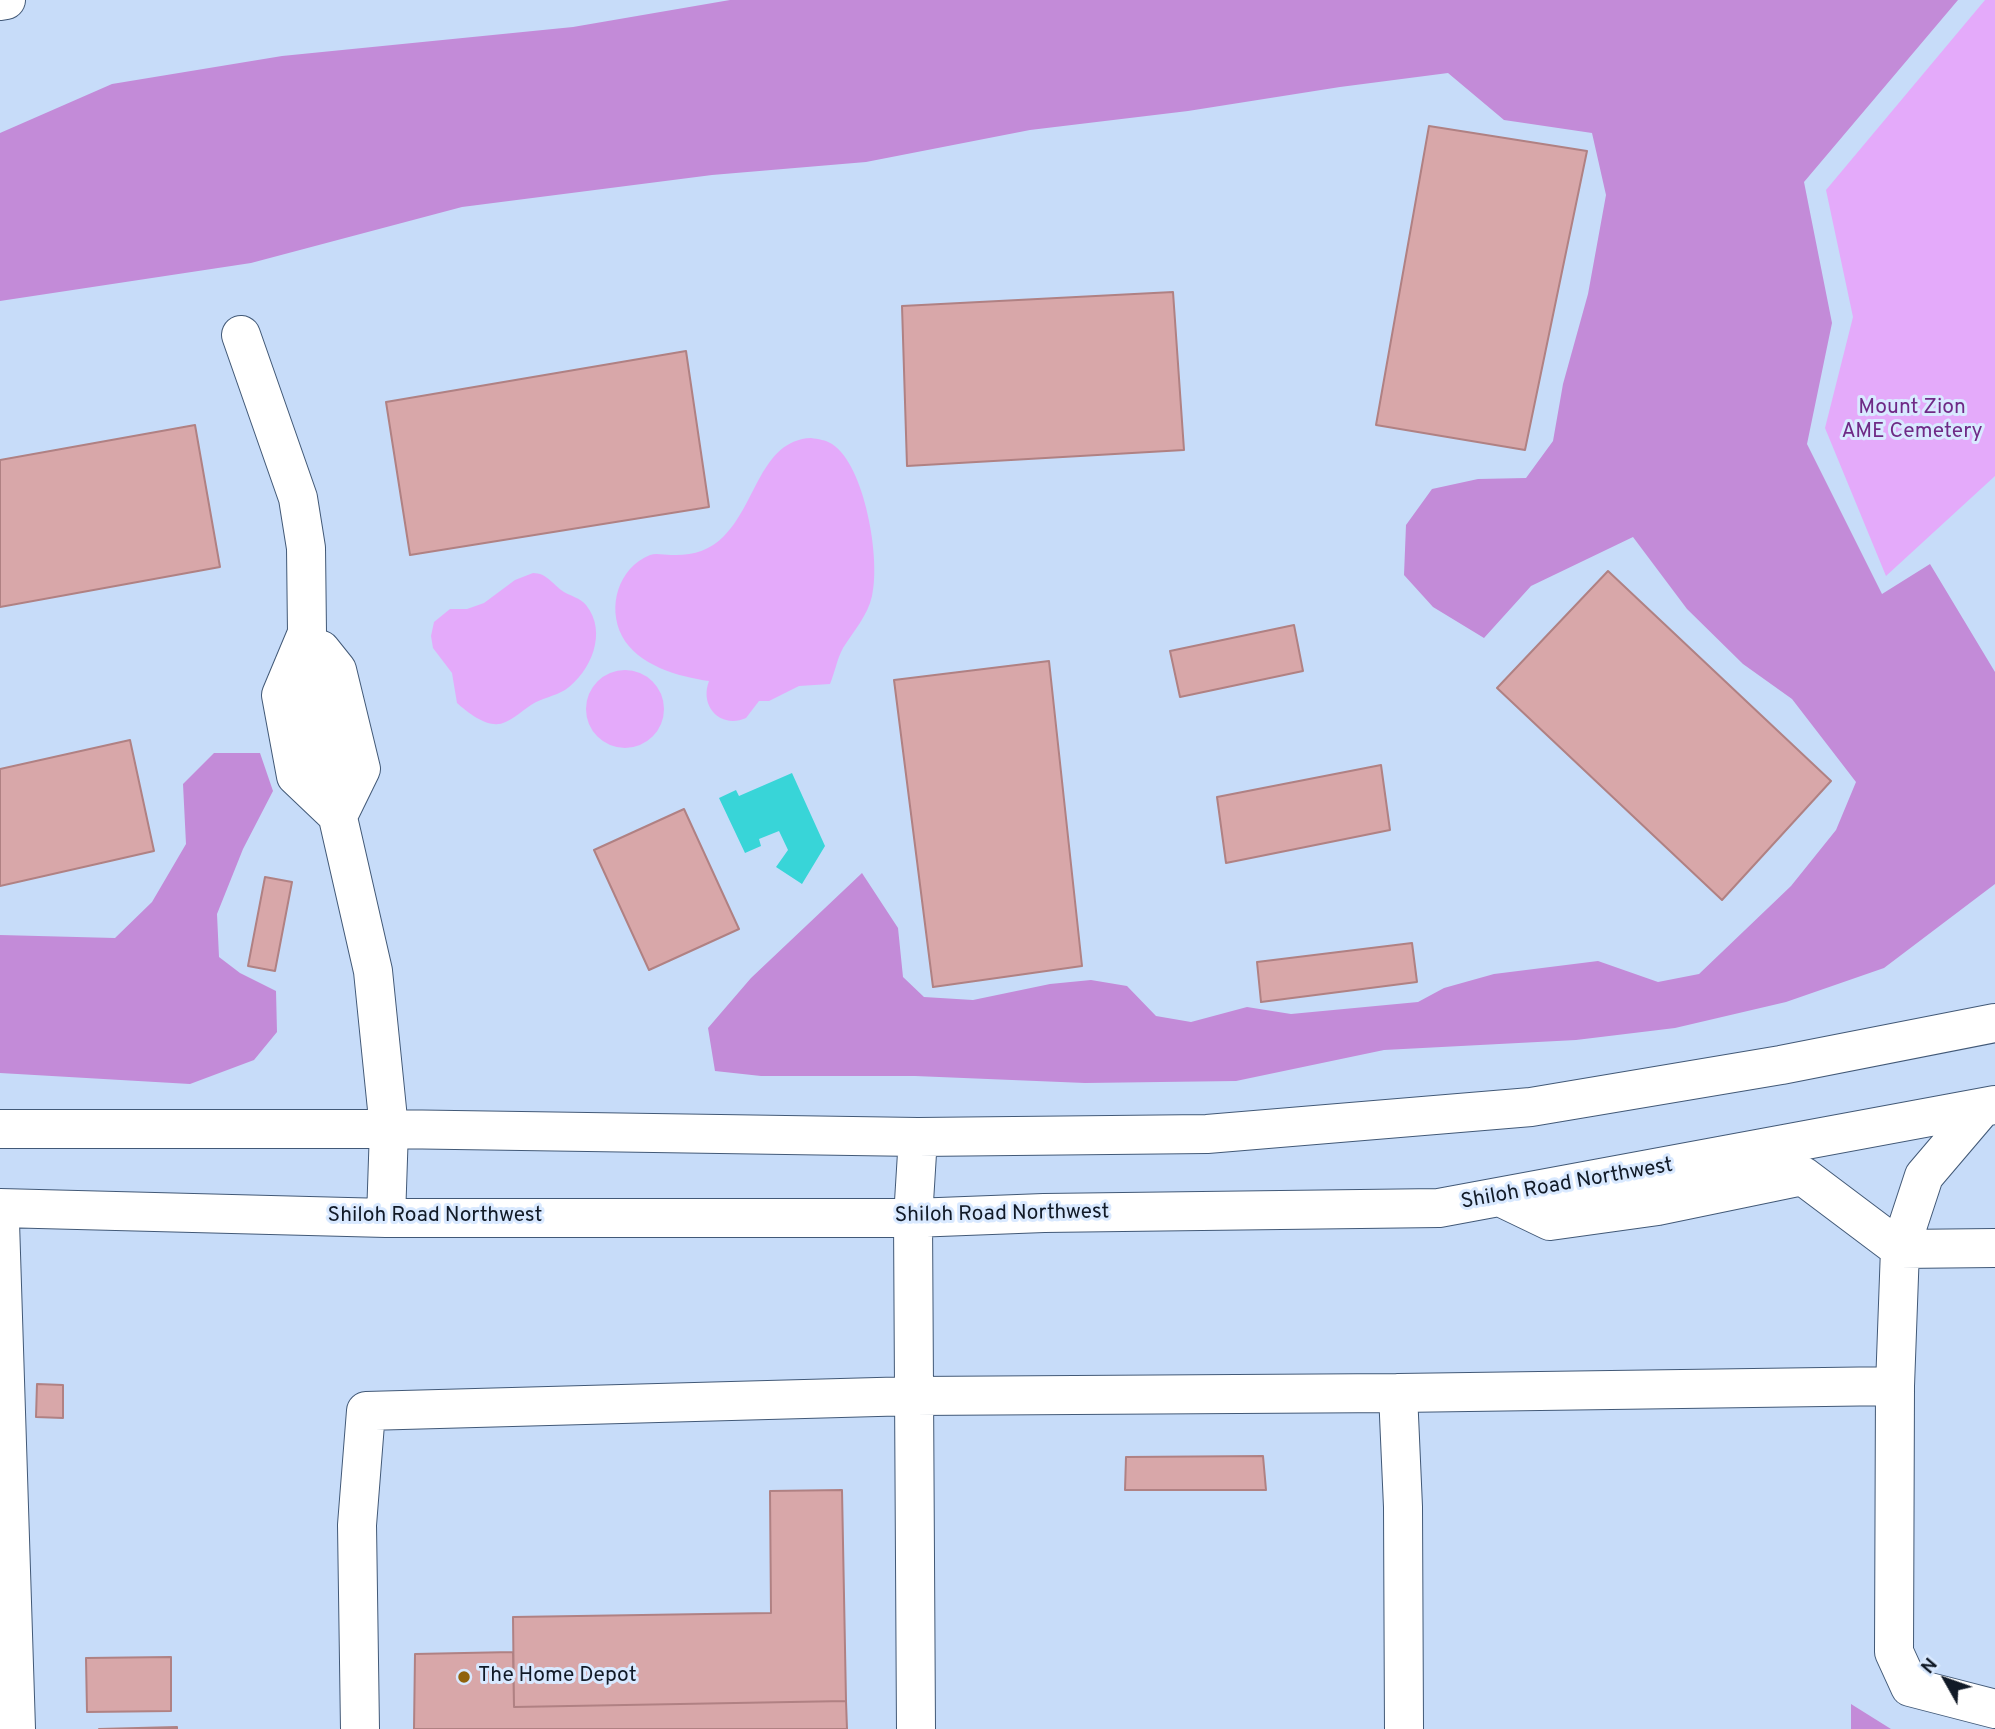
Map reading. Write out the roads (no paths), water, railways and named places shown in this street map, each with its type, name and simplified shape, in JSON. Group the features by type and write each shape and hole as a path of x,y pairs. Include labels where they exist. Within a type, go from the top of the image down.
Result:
{"main road":[{"path":"0,1 6,0"},
{"path":"241,335 298,498 306,548 307,633 281,695 296,776 338,816 373,971 389,1129 386,1218"},
{"path":"307,633 337,670 361,769 338,816"},
{"path":"0,1129 389,1129 918,1138 1207,1134 1531,1107 1781,1065 1995,1023"},
{"path":"1988,1107 1924,1176 1900,1249 1895,1386 1894,1652 1910,1688 1995,1709"},
{"name":"Shiloh Road Northwest","path":"0,1208 386,1218 914,1219 1044,1213 1439,1208 1988,1107"},
{"path":"916,1729 914,1219 918,1138"},
{"path":"1500,1197 1550,1222 1658,1206 1803,1176 1900,1249 1995,1248"},
{"path":"0,1222 3,1384 16,1729"},
{"path":"360,1729 357,1525 366,1411 914,1396 1895,1386"},
{"path":"1398,1393 1403,1533 1404,1729"}],"place":[{"name":"The Home Depot","path":"464,1677"}],"park label":[{"name":"Mount Zion AME Cemetery","path":"1912,421"}]}
